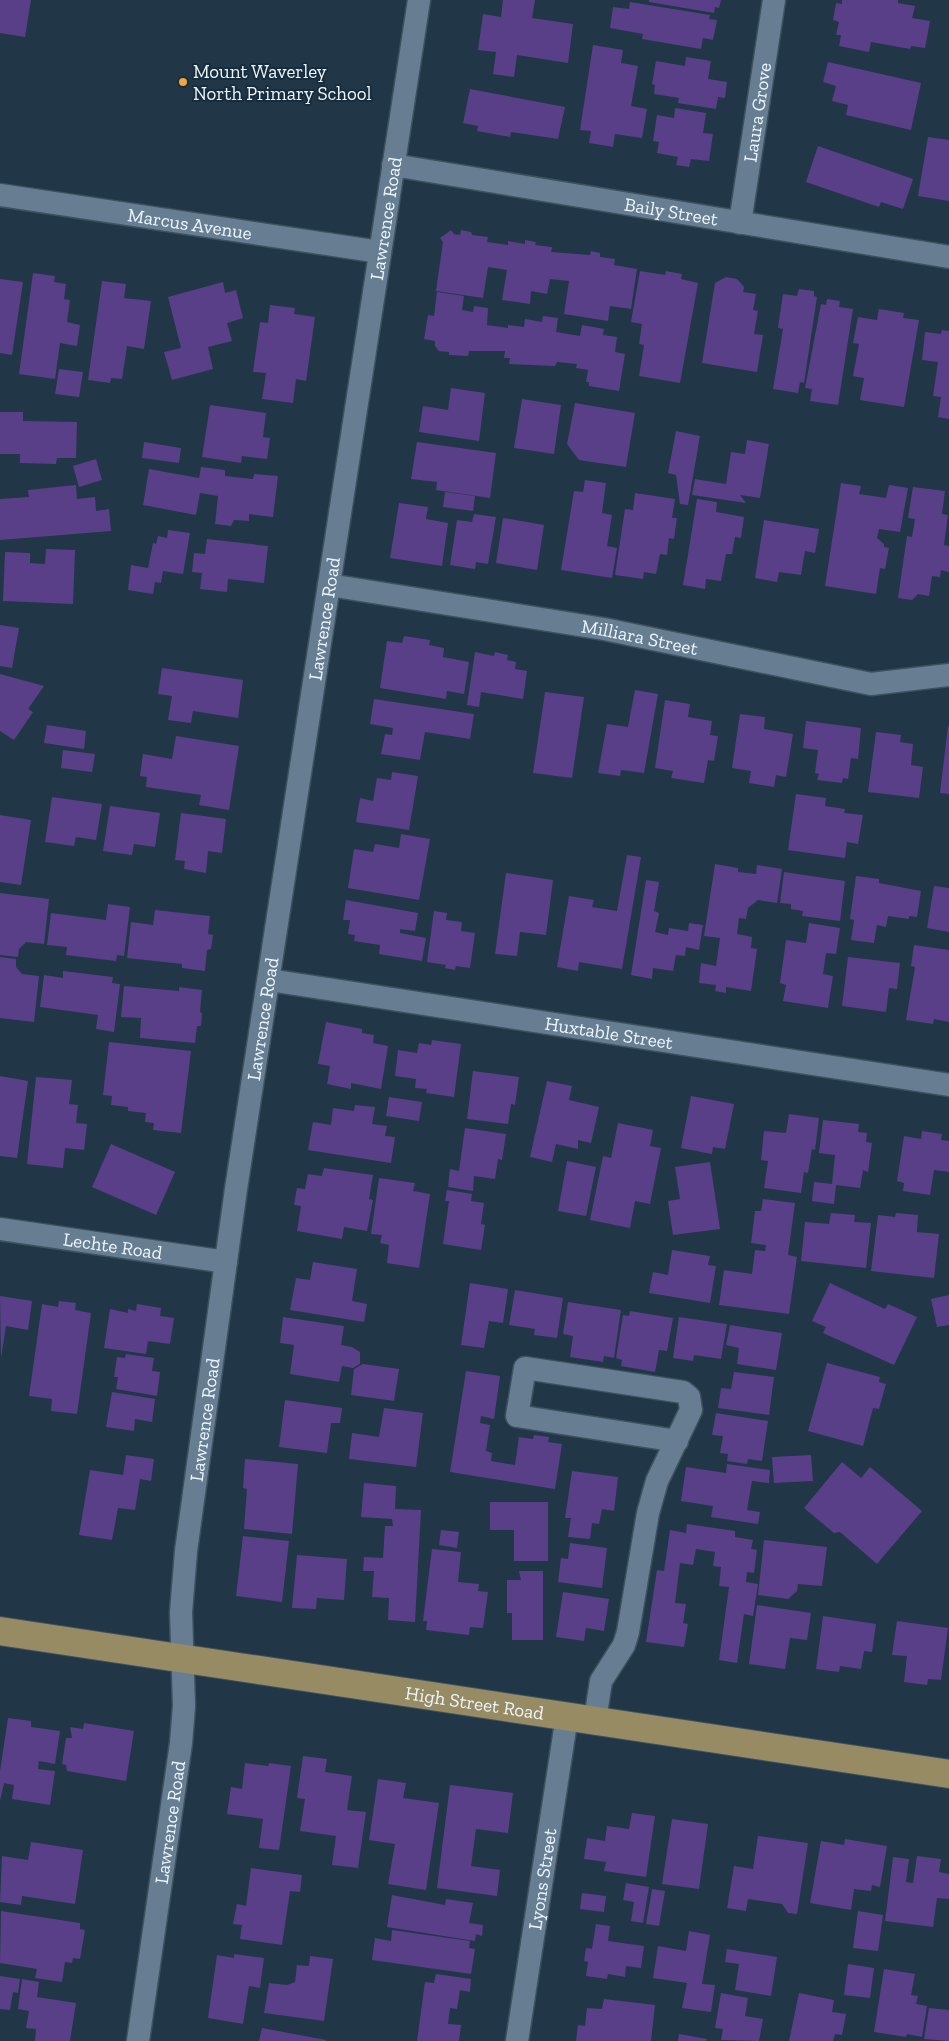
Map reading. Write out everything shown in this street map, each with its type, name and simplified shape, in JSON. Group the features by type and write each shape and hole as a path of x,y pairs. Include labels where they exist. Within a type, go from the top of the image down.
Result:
{"main road":[{"name":"High Street Road","path":"0,1631 949,1774"}],"street":[{"name":"Lawrence Road","path":"138,2041 181,1743 184,1706 181,1612 185,1559 226,1262 419,0"},
{"name":"Laura Grove","path":"740,223 774,0"},
{"name":"Baily Street","path":"393,165 949,257"},
{"name":"Marcus Avenue","path":"0,195 380,252"},
{"name":"Milliara Street","path":"329,585 604,629 871,684 949,674"},
{"name":"Huxtable Street","path":"269,980 949,1085"},
{"name":"Lechte Road","path":"0,1229 226,1262"},
{"path":"595,1720 600,1681 624,1645 628,1632 648,1513 657,1481 677,1441 690,1410 689,1397 683,1392 525,1368 517,1416 677,1441"},
{"name":"Lyons Street","path":"517,2041 567,1716"}],"building":[{"path":"0,0 31,0 25,37 0,33"},
{"path":"503,0 535,0 532,18 573,24 568,63 517,55 514,77 493,74 496,52 478,50 483,14 501,17"},
{"path":"649,0 721,0 719,8 715,7 714,13 649,2"},
{"path":"842,0 898,0 898,3 915,6 912,18 930,21 925,48 911,46 910,49 871,42 869,52 839,46 841,35 836,35 839,22 833,20 836,3 842,4"},
{"path":"630,2 710,15 709,19 717,20 713,40 703,38 701,49 642,39 643,34 610,28 613,7 629,9"},
{"path":"593,45 623,50 621,63 638,66 631,106 647,109 642,138 615,134 613,147 589,143 591,131 580,130"},
{"path":"686,57 711,61 708,79 727,82 725,98 718,97 716,109 678,103 679,98 654,94 655,85 652,84 656,61 685,66"},
{"path":"828,62 921,83 911,130 846,115 848,105 832,101 836,86 823,82"},
{"path":"470,89 565,107 558,139 511,132 510,137 477,131 478,126 463,123"},
{"path":"675,108 706,113 703,133 713,134 709,161 691,159 689,167 676,165 678,157 657,153 659,142 653,141 657,115 674,118"},
{"path":"928,137 949,140 949,201 918,196"},
{"path":"818,146 913,179 903,209 881,202 879,207 806,182"},
{"path":"451,230 454,234 460,235 461,230 471,232 472,235 488,237 487,242 508,245 508,241 525,244 525,240 536,242 535,245 552,247 551,252 590,255 591,251 600,253 600,257 615,259 614,265 637,269 631,309 610,306 608,321 564,314 569,281 550,279 547,294 531,291 530,304 502,300 507,270 488,267 483,298 436,291 443,242 440,238"},
{"path":"640,271 665,275 666,271 682,274 681,279 698,283 680,383 639,376 644,345 639,344 642,324 631,322"},
{"path":"33,273 55,276 54,282 66,284 64,299 70,300 67,322 80,325 77,346 60,343 55,379 19,374"},
{"path":"726,277 737,279 744,287 743,292 756,294 753,310 758,311 754,334 763,335 757,372 702,363 715,283"},
{"path":"0,279 23,282 12,355 0,353"},
{"path":"102,281 126,284 124,298 151,301 144,349 127,346 122,379 111,378 110,383 88,380"},
{"path":"223,282 225,293 236,290 243,318 227,323 232,341 208,347 213,369 172,380 164,352 181,348 168,297"},
{"path":"799,289 814,291 814,296 817,297 804,383 800,382 798,393 773,389 783,329 778,328 783,294 797,296"},
{"path":"437,292 464,296 462,310 473,312 474,306 488,308 487,325 508,328 508,325 524,327 525,319 542,322 543,316 558,318 556,332 580,336 582,325 604,329 603,335 617,337 615,352 625,354 619,391 589,386 589,382 586,382 588,370 576,368 577,364 557,362 555,366 509,364 510,358 504,358 505,351 469,351 468,356 449,355 449,352 439,351 435,346 435,341 424,339 428,315 434,316"},
{"path":"827,299 840,301 839,307 853,309 838,405 810,401 812,389 805,388 821,304 826,305"},
{"path":"270,305 295,308 294,314 315,317 306,381 296,379 293,403 262,399 266,373 253,372 260,322 268,323"},
{"path":"879,309 904,313 903,318 919,320 904,407 860,400 864,378 853,376 859,344 853,343 858,317 877,320"},
{"path":"942,330 949,331 949,419 938,417 941,397 933,396 938,362 922,360 925,332 941,334"},
{"path":"59,369 83,372 79,397 55,394"},
{"path":"451,388 485,393 479,441 419,432 423,406 448,410"},
{"path":"522,399 561,405 554,454 514,448"},
{"path":"575,403 635,413 626,467 579,460 567,444"},
{"path":"210,405 266,413 263,437 270,438 267,459 242,456 241,463 202,457"},
{"path":"0,412 23,412 23,421 77,422 76,458 57,458 56,464 20,463 20,454 0,454"},
{"path":"676,431 700,436 688,505 680,504 676,475 668,473"},
{"path":"747,440 769,444 760,498 740,495 746,503 692,495 695,479 726,484 731,452 745,454"},
{"path":"144,442 181,448 179,463 142,458"},
{"path":"417,442 496,453 490,498 436,490 437,482 411,479"},
{"path":"96,459 102,480 79,487 73,466"},
{"path":"201,467 225,470 225,476 253,479 254,474 278,476 273,517 249,514 249,521 234,520 231,526 215,524 218,496 200,493 196,515 143,505 149,469 199,478"},
{"path":"585,480 606,483 602,513 612,515 607,546 617,548 612,578 561,570 574,491 583,492"},
{"path":"841,483 861,486 859,494 886,498 889,485 908,488 900,532 879,529 877,538 884,544 884,547 889,548 885,569 880,568 876,594 825,586"},
{"path":"76,485 77,499 95,497 96,511 109,509 111,531 0,540 0,499 29,497 28,490"},
{"path":"913,487 945,491 942,514 948,515 944,545 949,546 949,572 941,570 940,577 932,576 929,596 918,594 912,600 898,598 907,536 912,537 915,519 908,518"},
{"path":"445,492 475,496 473,511 443,507"},
{"path":"635,493 675,499 672,518 677,518 674,539 669,538 667,555 660,554 656,574 644,572 643,579 615,575 625,509 633,510"},
{"path":"697,499 717,502 716,512 744,517 741,538 735,537 732,554 726,554 721,581 706,579 705,589 683,585"},
{"path":"399,503 428,507 426,519 448,523 442,566 390,558"},
{"path":"474,514 496,517 488,564 476,562 475,569 450,565 457,520 472,522"},
{"path":"503,518 544,525 537,570 496,563"},
{"path":"764,520 819,529 815,553 805,551 801,575 779,572 777,582 755,578"},
{"path":"168,530 190,533 183,574 163,571 161,583 155,582 153,594 128,590 131,565 148,568 153,543 156,544 158,536 167,538"},
{"path":"207,539 268,546 264,583 228,579 227,592 200,589 202,573 192,572 194,553 205,554"},
{"path":"46,549 75,550 73,604 3,601 5,552 30,553 30,563 45,564"},
{"path":"0,625 19,628 12,668 0,666"},
{"path":"404,636 430,640 429,645 444,648 443,657 469,662 464,694 447,691 446,699 380,688 387,641 402,643"},
{"path":"475,652 494,656 495,652 508,655 507,660 516,662 515,669 527,671 523,699 481,692 479,707 467,705"},
{"path":"162,668 243,680 238,718 193,711 191,723 168,720 172,696 158,694"},
{"path":"0,674 44,686 28,709 33,712 14,740 0,731"},
{"path":"635,690 658,694 644,773 621,770 620,776 598,773 607,724 628,727"},
{"path":"545,692 584,697 572,778 533,773"},
{"path":"374,699 474,714 470,739 425,732 420,760 381,754 385,734 392,735 393,728 370,724"},
{"path":"665,700 690,704 688,717 712,721 710,735 718,736 714,761 708,760 704,783 671,778 673,771 655,768"},
{"path":"740,714 765,717 764,729 793,734 786,777 776,775 774,787 749,783 751,771 732,768"},
{"path":"806,721 861,728 858,759 851,758 848,779 843,778 842,783 817,780 819,774 815,773 818,750 803,748"},
{"path":"47,725 86,731 84,749 44,743"},
{"path":"949,726 949,794 940,793"},
{"path":"876,732 901,735 900,742 913,744 911,765 923,767 919,798 868,792"},
{"path":"176,736 239,746 229,810 199,805 201,795 146,787 147,777 140,776 143,754 172,759"},
{"path":"63,750 95,754 92,772 61,768"},
{"path":"392,772 418,776 409,830 356,822 360,798 373,801 377,778 391,780"},
{"path":"796,794 826,798 825,806 845,809 844,813 863,815 858,844 847,842 845,858 788,850"},
{"path":"52,797 102,804 96,840 76,837 74,846 45,842"},
{"path":"110,806 160,813 155,847 134,844 132,855 103,851"},
{"path":"181,813 226,819 222,853 208,851 206,873 184,869 185,861 175,860"},
{"path":"0,815 31,820 21,885 0,882"},
{"path":"401,834 430,839 419,900 348,888 354,849 373,852 375,844 399,848"},
{"path":"627,855 641,857 622,969 579,962 578,971 557,967 569,896 594,900 592,907 617,911"},
{"path":"715,864 738,868 738,872 756,874 757,865 782,869 777,903 758,900 748,908 746,919 739,918 737,934 752,937 751,948 757,949 751,991 726,987 726,993 715,991 716,985 699,983 701,963 716,966 720,938 704,936"},
{"path":"784,872 845,881 840,921 802,916 803,911 791,909 791,904 780,903"},
{"path":"506,873 553,880 546,935 520,932 517,956 495,954"},
{"path":"856,876 879,879 879,883 921,891 917,917 909,916 909,919 888,916 886,927 877,925 874,943 851,940 854,920 850,919"},
{"path":"646,880 659,882 654,911 659,913 655,932 668,935 669,928 688,931 689,923 703,925 699,950 686,947 685,956 676,955 673,971 653,968 652,979 631,975"},
{"path":"934,886 949,888 949,932 927,928"},
{"path":"0,893 49,899 44,944 26,942 19,949 18,957 0,955"},
{"path":"346,900 418,913 415,931 400,929 400,933 426,938 422,961 379,954 380,945 354,941 355,935 348,934 350,920 343,920"},
{"path":"108,904 130,907 124,956 117,955 116,961 66,955 67,947 47,945 51,913 106,920"},
{"path":"155,910 210,916 208,934 213,935 211,949 207,950 205,971 182,968 182,964 127,958 131,922 153,925"},
{"path":"434,911 447,913 446,920 462,922 461,931 475,933 470,968 456,966 455,970 445,968 446,965 427,962"},
{"path":"809,923 840,928 836,954 826,953 823,974 833,976 828,1008 783,1001 786,985 780,983 786,940 806,943"},
{"path":"914,945 949,950 949,1022 934,1019 933,1024 906,1020 915,967 911,966"},
{"path":"0,957 16,959 16,967 22,974 39,976 34,1022 0,1018"},
{"path":"848,957 900,963 897,989 889,988 886,1012 842,1006"},
{"path":"63,971 113,977 112,983 120,984 114,1032 96,1029 98,1015 40,1007 44,975 63,978"},
{"path":"124,986 179,991 179,987 202,990 201,1026 197,1026 195,1043 140,1038 141,1018 121,1017"},
{"path":"326,1022 362,1029 362,1033 374,1035 373,1043 388,1046 381,1089 351,1083 351,1089 327,1084 330,1066 318,1064"},
{"path":"432,1040 461,1044 454,1097 426,1093 427,1089 415,1088 416,1079 395,1076 398,1050 417,1053 419,1043 431,1045"},
{"path":"109,1042 191,1051 181,1133 153,1130 154,1123 145,1122 146,1113 128,1111 128,1107 111,1105 112,1096 103,1095"},
{"path":"473,1071 519,1077 515,1105 511,1104 508,1124 467,1119"},
{"path":"0,1076 28,1081 17,1158 0,1156"},
{"path":"36,1077 72,1080 69,1104 78,1105 76,1123 87,1124 84,1150 65,1148 63,1168 27,1164"},
{"path":"547,1081 572,1086 569,1100 599,1107 591,1143 578,1140 578,1149 556,1144 552,1162 530,1157"},
{"path":"691,1096 734,1104 725,1149 713,1147 712,1154 681,1148"},
{"path":"389,1097 422,1102 419,1121 386,1116"},
{"path":"355,1105 375,1107 372,1124 387,1126 385,1136 395,1137 391,1163 308,1150 313,1122 331,1125 333,1108 354,1111"},
{"path":"789,1114 819,1118 815,1150 812,1149 808,1173 804,1172 801,1193 764,1188 768,1161 761,1160 764,1131 786,1133"},
{"path":"823,1120 859,1124 858,1132 867,1133 866,1142 872,1143 868,1172 863,1170 860,1188 836,1185 834,1204 812,1201 814,1182 832,1184 835,1155 819,1153"},
{"path":"618,1123 653,1130 650,1146 661,1148 650,1204 635,1201 630,1228 590,1220 603,1156 611,1158"},
{"path":"465,1128 506,1134 502,1160 498,1159 495,1179 474,1176 473,1191 448,1187 450,1169 459,1171"},
{"path":"922,1131 942,1134 941,1140 949,1141 949,1172 934,1170 930,1195 903,1191 904,1183 897,1181 904,1136 921,1139"},
{"path":"111,1144 175,1172 156,1215 92,1187"},
{"path":"567,1161 596,1167 586,1216 558,1211"},
{"path":"710,1162 720,1229 673,1235 668,1201 680,1199 675,1167"},
{"path":"324,1168 373,1175 369,1199 373,1200 367,1231 344,1227 342,1239 297,1231 301,1206 294,1205 297,1188 305,1189 308,1174 322,1176"},
{"path":"379,1178 415,1183 413,1191 430,1194 419,1268 387,1263 389,1245 380,1243 382,1235 371,1234"},
{"path":"447,1190 472,1194 471,1201 484,1203 481,1224 485,1225 481,1250 443,1244 449,1201 445,1201"},
{"path":"763,1199 795,1203 788,1255 797,1257 789,1314 719,1305 724,1270 752,1274 755,1250 765,1251 766,1245 751,1243 755,1211 761,1211"},
{"path":"831,1213 855,1215 854,1222 871,1223 866,1268 801,1261 805,1222 829,1224"},
{"path":"896,1213 918,1215 917,1232 939,1234 934,1278 871,1271 878,1215 895,1217"},
{"path":"672,1250 710,1256 708,1265 716,1266 710,1303 649,1293 653,1272 668,1275"},
{"path":"313,1262 357,1269 352,1301 367,1304 364,1322 290,1310 296,1278 310,1280"},
{"path":"470,1283 508,1289 503,1323 489,1321 484,1348 461,1345"},
{"path":"830,1283 885,1309 888,1304 917,1317 894,1365 823,1333 826,1327 812,1321"},
{"path":"515,1290 563,1298 557,1338 534,1335 535,1329 509,1325"},
{"path":"949,1295 949,1325 937,1327 931,1299"},
{"path":"0,1296 32,1301 28,1330 6,1326 1,1358"},
{"path":"59,1301 76,1303 75,1310 91,1313 77,1414 51,1411 52,1399 29,1396 42,1304 58,1307"},
{"path":"568,1302 621,1310 614,1358 604,1356 603,1362 570,1357 573,1336 563,1334"},
{"path":"137,1304 161,1308 160,1316 174,1318 170,1344 148,1341 146,1354 104,1348 110,1309 128,1313 128,1309 136,1311"},
{"path":"630,1311 673,1318 667,1351 659,1350 655,1372 621,1366 622,1360 616,1358 623,1315 629,1316"},
{"path":"283,1317 344,1326 341,1345 352,1347 360,1352 360,1364 353,1368 342,1366 339,1382 290,1374 294,1345 280,1343"},
{"path":"679,1317 727,1324 721,1359 694,1355 693,1361 673,1358"},
{"path":"730,1325 782,1333 776,1370 737,1364 739,1348 726,1345"},
{"path":"126,1354 154,1358 152,1371 160,1372 157,1396 116,1389 118,1377 114,1377 117,1357 125,1358"},
{"path":"827,1363 880,1377 879,1382 886,1384 879,1409 873,1408 863,1446 808,1431"},
{"path":"363,1364 399,1369 394,1401 351,1395 354,1369"},
{"path":"466,1371 500,1376 494,1419 481,1416 480,1423 490,1425 486,1451 492,1453 491,1461 515,1465 519,1437 533,1439 534,1435 549,1437 548,1442 562,1444 555,1489 450,1472"},
{"path":"734,1372 774,1377 769,1415 718,1408 721,1388 731,1389"},
{"path":"112,1392 155,1399 152,1422 135,1419 134,1431 106,1427"},
{"path":"285,1400 342,1408 340,1423 331,1423 327,1453 279,1447"},
{"path":"384,1408 423,1413 416,1467 349,1459 352,1433 379,1437"},
{"path":"716,1413 768,1421 762,1461 748,1459 747,1464 727,1461 728,1454 720,1453 723,1436 712,1435"},
{"path":"126,1455 154,1459 151,1481 140,1479 135,1510 118,1508 112,1540 79,1535 90,1470 123,1475"},
{"path":"811,1455 813,1481 774,1483 772,1457"},
{"path":"245,1459 298,1464 292,1534 244,1529 247,1489 243,1488"},
{"path":"842,1462 861,1478 870,1467 922,1511 877,1564 840,1532 834,1533 804,1508"},
{"path":"727,1464 770,1470 769,1483 752,1481 747,1510 760,1512 758,1524 711,1517 713,1506 681,1501 686,1467 726,1473"},
{"path":"572,1471 618,1477 614,1511 602,1509 599,1524 592,1523 590,1539 568,1537 571,1518 565,1518"},
{"path":"364,1483 396,1486 395,1509 421,1510 415,1622 388,1620 389,1598 372,1597 374,1571 363,1571 364,1557 383,1558 385,1526 393,1526 392,1519 361,1517"},
{"path":"490,1502 548,1502 548,1561 514,1561 514,1530 490,1530"},
{"path":"687,1524 735,1531 735,1537 753,1540 751,1549 757,1550 754,1573 747,1572 746,1582 758,1584 753,1616 744,1614 737,1663 719,1660 729,1587 719,1586 721,1567 713,1566 715,1552 696,1549 693,1565 680,1563 675,1603 686,1604 683,1623 688,1624 684,1647 646,1642 657,1570 664,1571 670,1530 686,1533"},
{"path":"441,1530 459,1532 457,1548 439,1545"},
{"path":"243,1536 289,1541 282,1602 236,1596"},
{"path":"764,1540 827,1547 822,1586 798,1584 797,1591 788,1599 758,1595"},
{"path":"570,1543 607,1548 602,1588 558,1582 561,1558 568,1559"},
{"path":"432,1549 461,1552 458,1582 479,1584 478,1591 488,1592 483,1628 470,1627 469,1635 426,1630 427,1621 423,1621"},
{"path":"297,1555 347,1559 344,1600 317,1598 316,1609 292,1608"},
{"path":"519,1571 543,1571 543,1640 512,1640 512,1613 507,1613 507,1580 521,1580"},
{"path":"563,1592 609,1599 604,1631 586,1628 584,1641 556,1637"},
{"path":"757,1605 811,1613 807,1640 790,1638 785,1669 749,1664"},
{"path":"823,1616 876,1624 872,1652 864,1651 861,1669 840,1666 839,1672 816,1669"},
{"path":"897,1621 948,1628 941,1680 928,1679 927,1685 904,1682 907,1656 892,1655"},
{"path":"8,1718 31,1721 31,1727 60,1731 55,1764 39,1761 38,1769 55,1771 50,1805 12,1799 14,1785 4,1783 0,1801 0,1771"},
{"path":"84,1723 134,1731 126,1781 67,1771 66,1765 62,1764 66,1738 72,1738 70,1727 83,1729"},
{"path":"303,1756 327,1759 325,1772 352,1776 347,1810 366,1812 358,1868 332,1865 336,1836 300,1831 305,1799 297,1798"},
{"path":"245,1763 268,1766 269,1763 291,1766 279,1850 259,1848 263,1819 227,1814 231,1787 242,1789"},
{"path":"378,1779 406,1783 403,1798 439,1803 426,1890 388,1884 395,1844 369,1840"},
{"path":"450,1785 513,1793 508,1833 476,1829 471,1866 500,1870 497,1896 437,1888"},
{"path":"632,1813 655,1816 646,1877 604,1871 606,1862 584,1859 587,1838 605,1841 607,1826 629,1829"},
{"path":"672,1819 708,1824 699,1889 662,1884"},
{"path":"758,1836 808,1843 797,1914 788,1913 782,1904 748,1899 746,1911 727,1908 734,1866 753,1869"},
{"path":"845,1839 887,1846 880,1887 872,1885 871,1891 854,1889 851,1910 810,1903 821,1841 844,1845"},
{"path":"31,1842 83,1850 75,1904 22,1896 21,1905 0,1902 2,1856 28,1860"},
{"path":"917,1856 941,1859 939,1872 949,1874 949,1899 937,1898 933,1927 885,1921 893,1857 909,1859 906,1882 913,1883"},
{"path":"251,1868 302,1875 300,1892 290,1891 282,1945 240,1939 242,1925 233,1924 237,1904 246,1906"},
{"path":"626,1883 649,1887 643,1923 631,1921 634,1902 623,1900"},
{"path":"652,1889 665,1891 659,1926 646,1924"},
{"path":"582,1893 606,1896 604,1912 580,1909"},
{"path":"392,1895 445,1905 446,1899 473,1903 469,1923 483,1925 482,1936 476,1934 475,1941 387,1927"},
{"path":"1,1911 80,1923 80,1929 85,1930 80,1959 73,1958 72,1963 65,1962 62,1982 35,1978 37,1969 0,1963"},
{"path":"858,1911 883,1915 878,1951 853,1948"},
{"path":"596,1924 610,1926 608,1941 644,1946 641,1968 626,1966 625,1977 608,1974 607,1979 586,1976 588,1962 584,1961 586,1948 592,1949"},
{"path":"392,1930 470,1941 469,1948 475,1949 471,1974 372,1960 375,1938 391,1941"},
{"path":"689,1931 710,1935 702,1984 715,1985 711,2012 682,2008 687,1983 653,1978 658,1946 686,1951"},
{"path":"727,1949 777,1957 771,1996 735,1990 739,1964 725,1962"},
{"path":"234,1954 264,1958 260,1988 249,1986 243,2024 208,2018 217,1955 234,1958"},
{"path":"310,1956 333,1959 324,2021 264,2013 269,1983 287,1985 295,1982 297,1965 309,1966"},
{"path":"848,1964 874,1968 870,1998 844,1995"},
{"path":"884,1969 915,1974 911,1995 918,1996 916,2004 927,2006 922,2037 907,2034 906,2037 874,2032"},
{"path":"436,1974 471,1979 470,1992 460,1990 457,2009 450,2008 448,2024 461,2025 459,2041 417,2041 425,1982 434,1983"},
{"path":"0,1976 20,1979 18,1993 13,1992 10,2010 0,2009"},
{"path":"22,1979 39,1982 37,1997 76,2003 70,2041 35,2041 36,2029 26,2028 29,2011 18,2009"},
{"path":"721,1993 748,1998 745,2016 763,2019 759,2041 721,2040 723,2029 715,2028"},
{"path":"799,1993 834,2000 832,2012 846,2014 842,2035 835,2034 833,2041 789,2041"},
{"path":"604,1999 655,2005 651,2041 576,2041 578,2025 585,2026 587,2008 602,2009"},
{"path":"929,2008 949,2010 949,2041 924,2039"},
{"path":"262,2028 326,2040 326,2041 259,2041"},
{"path":"679,2034 707,2039 706,2041 678,2041"}],"place":[{"name":"Mount Waverley North Primary School","path":"183,82"}]}
